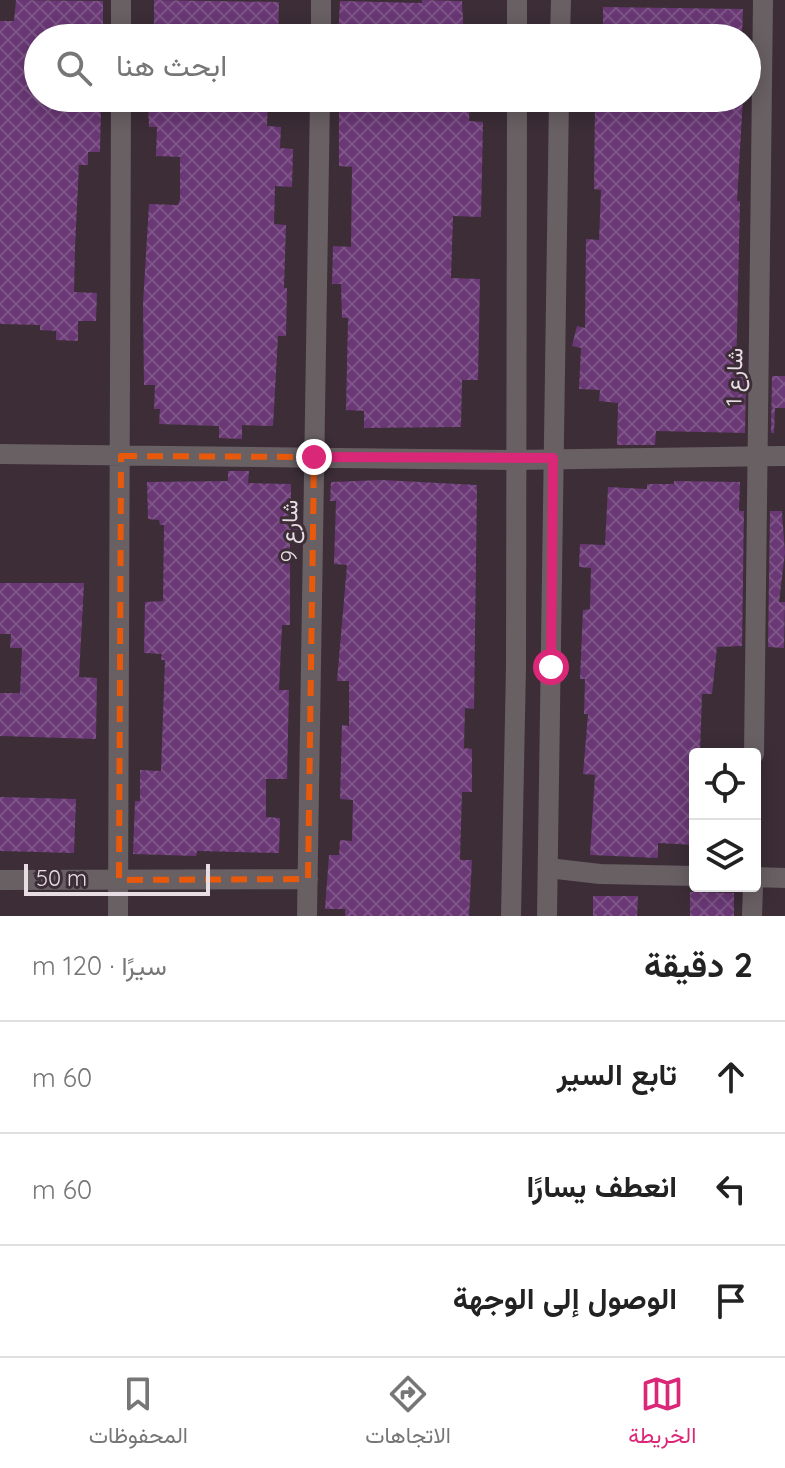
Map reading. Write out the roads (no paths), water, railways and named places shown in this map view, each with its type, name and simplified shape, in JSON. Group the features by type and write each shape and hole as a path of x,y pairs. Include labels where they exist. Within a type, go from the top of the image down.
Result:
{"street":[{"path":"121,0 121,24"},
{"path":"321,0 321,24"},
{"path":"517,0 517,24"},
{"path":"560,24 561,0"},
{"name":"شارع 1","path":"754,748 763,0"},
{"path":"118,916 121,112"},
{"name":"شارع 9","path":"307,916 320,112"},
{"path":"511,916 516,667 517,112"},
{"path":"547,916 559,112"},
{"path":"0,454 514,460 785,456"},
{"path":"548,868 600,874 689,876"},
{"path":"761,877 785,878"},
{"path":"0,880 308,879"},
{"path":"752,916 753,892"}]}
